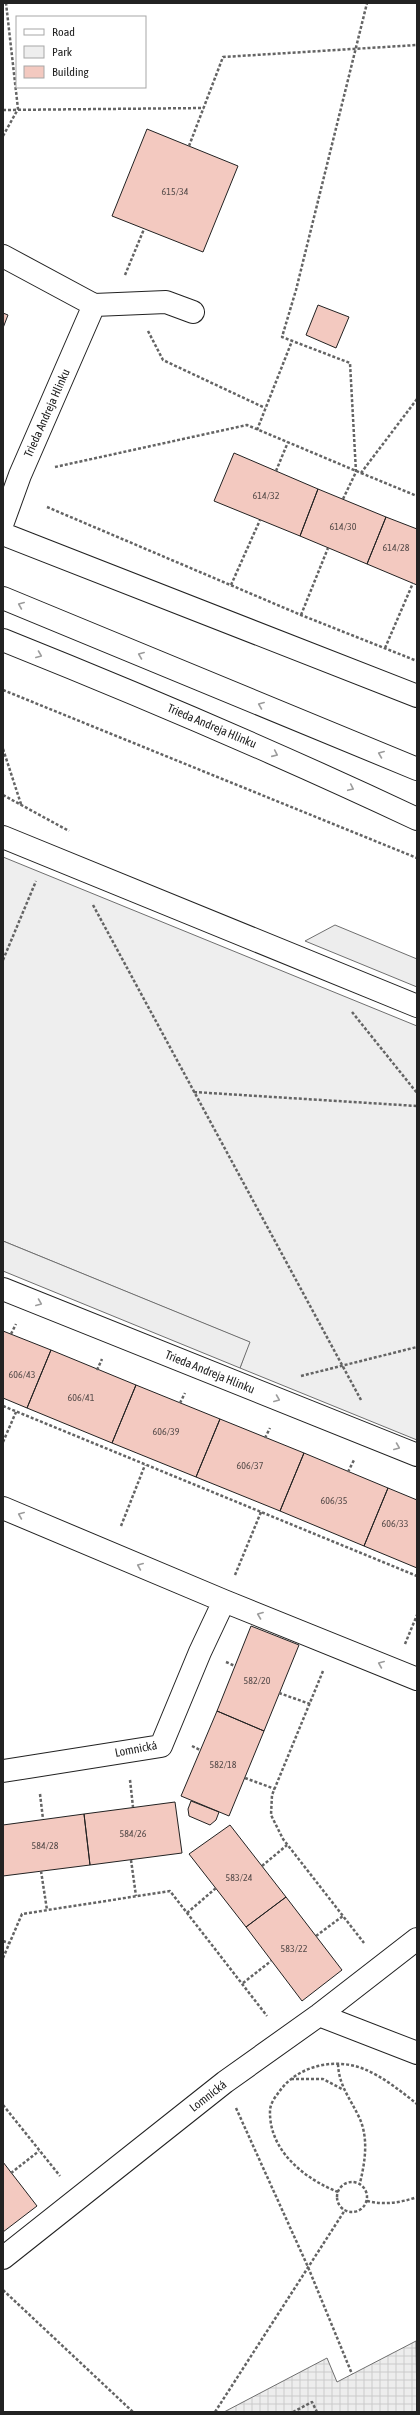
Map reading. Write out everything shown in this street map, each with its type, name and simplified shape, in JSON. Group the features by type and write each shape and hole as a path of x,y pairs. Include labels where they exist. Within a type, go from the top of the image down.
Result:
{"street":[{"path":"3,256 103,305 166,302 193,312"},
{"name":"Trieda Andreja Hlinku","path":"3,522 20,475 103,305"},
{"path":"3,534 417,696"},
{"path":"3,598 417,769"},
{"name":"Trieda Andreja Hlinku","path":"3,640 185,714 316,771 417,819"},
{"path":"3,837 417,1006"},
{"name":"Trieda Andreja Hlinku","path":"3,1289 417,1455"},
{"path":"3,1508 224,1602 334,1644 417,1679"},
{"name":"Lomnická","path":"3,1771 161,1746 200,1652 224,1602"},
{"name":"Lomnická","path":"3,2258 225,2082 284,2038 319,2015 417,1939"},
{"path":"319,2015 417,2054"}],"path":[{"path":"3,136 18,109 6,3"},
{"path":"343,499 356,472 350,363 282,337 296,290 367,3"},
{"path":"189,146 223,57 417,45"},
{"path":"3,110 204,108"},
{"path":"103,305 144,229"},
{"path":"134,303 163,360 265,408"},
{"path":"257,430 292,341"},
{"path":"361,473 417,398"},
{"path":"20,475 247,425 356,472 417,496"},
{"path":"276,471 288,442"},
{"path":"47,507 301,615 417,661"},
{"path":"231,585 260,520"},
{"path":"301,615 328,548"},
{"path":"386,648 413,583"},
{"path":"3,690 417,858"},
{"path":"3,749 21,804"},
{"path":"3,794 80,837 71,865 383,1441"},
{"path":"3,960 46,855 55,822"},
{"path":"348,1007 417,1093"},
{"path":"194,1092 417,1106"},
{"path":"297,1377 417,1346"},
{"path":"3,1406 417,1576"},
{"path":"3,1442 16,1412"},
{"path":"110,1553 145,1465"},
{"path":"224,1602 261,1512"},
{"path":"334,1644 272,1795 271,1815 287,1845 382,1966"},
{"path":"279,1693 310,1704"},
{"path":"245,1778 275,1789"},
{"path":"262,1866 287,1845"},
{"path":"131,1860 136,1896"},
{"path":"41,1871 47,1910"},
{"path":"187,1913 216,1888"},
{"path":"3,1958 22,1914 170,1891 243,1983 284,2038"},
{"path":"316,1936 343,1916"},
{"path":"3,1941 10,1943"},
{"path":"243,1983 271,1960"},
{"path":"338,2064 342,2089 360,2118 364,2132 366,2150 360,2183 366,2191 367,2201"},
{"path":"338,2192 311,2180 296,2166 281,2149 272,2129 270,2110 274,2099 290,2079 308,2069 322,2065 338,2064 364,2069 417,2104"},
{"path":"290,2079 319,2078 330,2081 342,2089"},
{"path":"225,2082 308,2267 352,2374"},
{"path":"3,2105 79,2199"},
{"path":"11,2173 39,2151"},
{"path":"360,2183 347,2182 338,2192 338,2202 345,2210 358,2210 367,2201"},
{"path":"367,2201 395,2203 417,2197"},
{"path":"215,2412 345,2210"},
{"path":"3,2290 132,2412"},
{"path":"294,2412 312,2402 317,2412"}],"green space":[{"path":"3,857 417,1026 417,1440 240,1368 249,1342 3,1241"}],"shaded area":[{"path":"335,925 417,959 417,987 305,941"},
{"path":"3,1241 250,1342 240,1368 3,1271"},
{"path":"416,2341 417,2412 224,2412 327,2358 337,2382"}],"building":[{"path":"147,129 238,166 203,252 112,216"},
{"path":"318,305 349,317 336,348 306,335"},
{"path":"3,313 8,315 3,328"},
{"path":"234,453 318,489 300,536 214,501"},
{"path":"318,489 386,517 367,564 300,536"},
{"path":"386,517 417,529 417,585 367,564"},
{"path":"3,1331 51,1350 27,1408 3,1398"},
{"path":"51,1350 136,1385 112,1443 27,1408"},
{"path":"136,1385 220,1419 196,1477 112,1443"},
{"path":"220,1419 304,1453 280,1511 196,1477"},
{"path":"304,1453 388,1488 364,1546 280,1511"},
{"path":"388,1488 417,1500 417,1568 364,1546"},
{"path":"251,1626 299,1645 264,1731 217,1711"},
{"path":"217,1711 264,1731 229,1816 181,1796"},
{"path":"191,1801 219,1812 216,1820 210,1825 189,1816 188,1809"},
{"path":"175,1802 182,1853 90,1865 84,1814"},
{"path":"84,1814 90,1865 3,1876 3,1825"},
{"path":"230,1825 286,1897 246,1927 189,1854"},
{"path":"286,1897 342,1970 302,2001 246,1927"},
{"path":"3,2162 37,2206 3,2232"}]}
